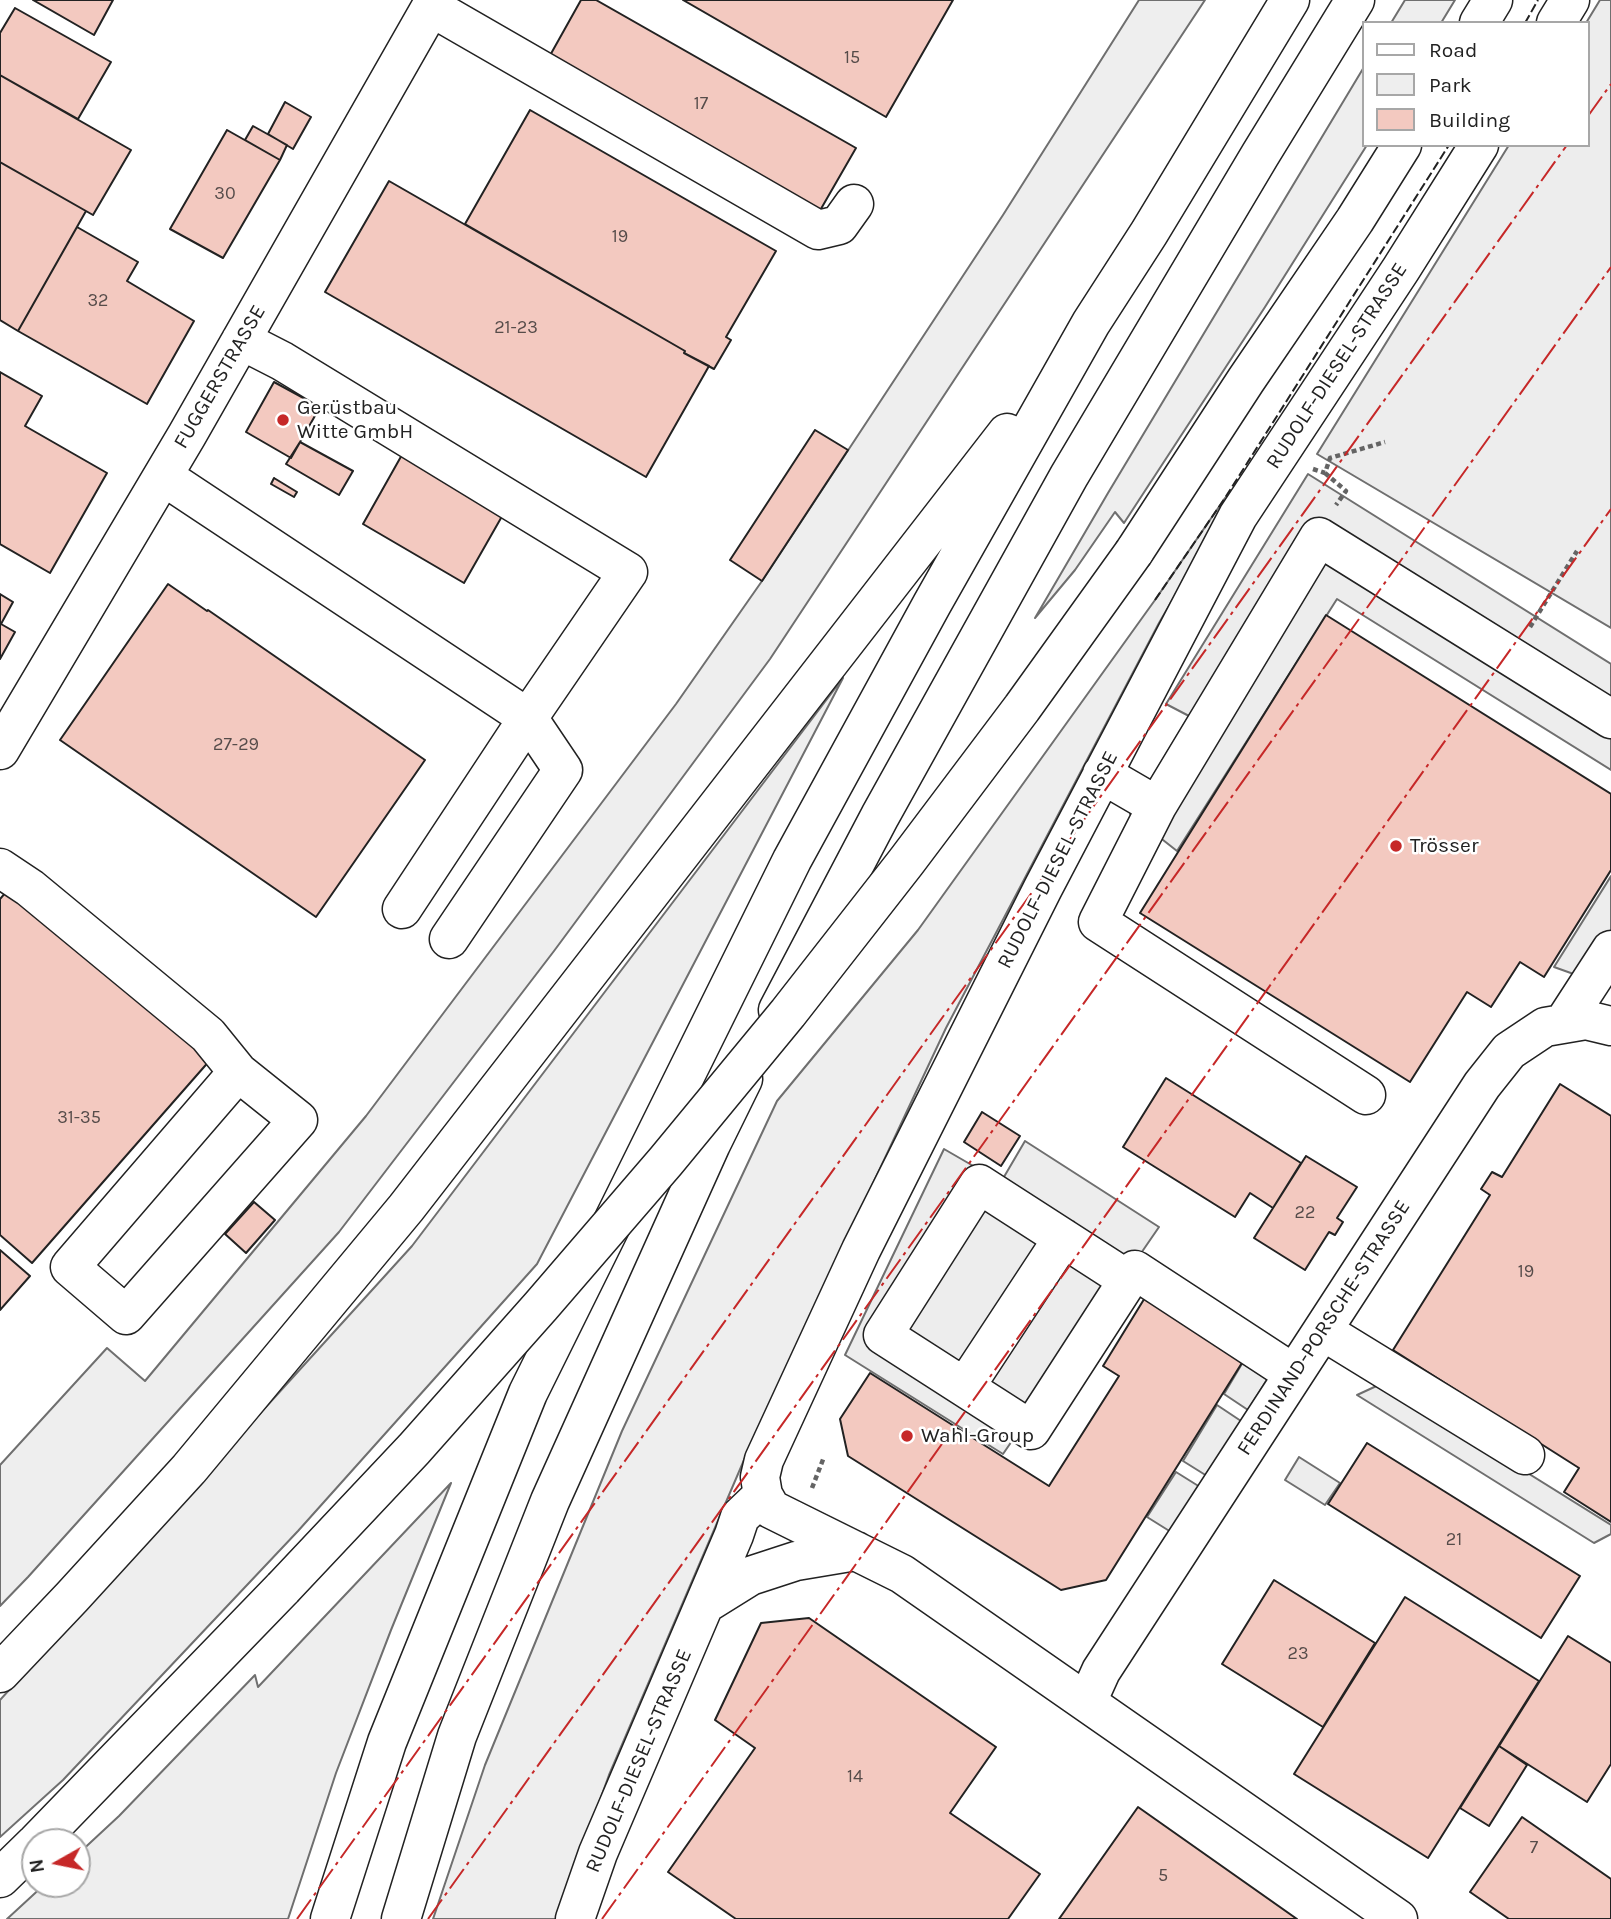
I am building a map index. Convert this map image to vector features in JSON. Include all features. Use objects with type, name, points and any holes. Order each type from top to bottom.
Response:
[{"type":"main road","points":[[330,1919],[387,1742],[528,1393],[792,860],[932,604],[1091,323],[1149,233],[1290,0]]},
{"type":"main road","points":[[401,1919],[457,1736],[550,1501],[711,1144],[874,828],[1069,476],[1355,0]]},
{"type":"main road","points":[[1480,21],[1493,0]]},
{"type":"main road","points":[[1557,21],[1570,0]]},
{"type":"main road","points":[[433,4],[818,230],[839,225],[854,204]]},
{"type":"main road","name":"FUGGERSTRASSE","points":[[0,750],[242,340],[433,4]]},
{"type":"main road","points":[[50,1828],[283,1588],[414,1448],[541,1306],[788,1013],[1014,719],[1134,552],[1401,147]]},
{"type":"main road","name":"RUDOLF-DIESEL-STRASSE","points":[[575,1919],[598,1853],[740,1517],[763,1495],[760,1477],[764,1460],[848,1276],[1030,912],[1238,516],[1401,269],[1478,147]]},
{"type":"main road","points":[[0,1673],[189,1469],[406,1208],[1091,323]]},
{"type":"main road","points":[[242,340],[282,361],[628,572],[402,909]]},
{"type":"main road","points":[[163,476],[528,718],[564,770],[449,939]]},
{"type":"main road","points":[[1366,1095],[1098,922],[1157,806],[1319,537],[1611,719]]},
{"type":"main road","points":[[1102,774],[1157,806]]},
{"type":"main road","points":[[0,868],[30,888],[208,1035],[238,1072],[298,1120],[126,1315],[70,1267],[238,1072]]},
{"type":"main road","points":[[1563,1024],[1611,950]]},
{"type":"main road","name":"FERDINAND-PORSCHE-STRASSE","points":[[1087,1702],[1101,1671],[1482,1085],[1509,1051],[1545,1027],[1586,1020],[1611,1026]]},
{"type":"main road","points":[[1128,1280],[978,1184],[883,1335],[1031,1430],[1135,1270],[1294,1374]]},
{"type":"main road","points":[[965,1388],[1063,1238]]},
{"type":"main road","points":[[1323,1331],[1525,1455]]},
{"type":"main road","points":[[763,1495],[771,1509],[902,1574],[1398,1919]]},
{"type":"main road","points":[[705,1604],[750,1576],[796,1562],[856,1551]]},
{"type":"main road","points":[[0,1878],[21,1858]]},
{"type":"path","points":[[1312,469],[1325,473],[1330,458],[1385,442]]},
{"type":"path","points":[[1512,658],[1577,551]]},
{"type":"green space","points":[[1139,0],[1205,0],[770,659],[554,951],[339,1232],[0,1606],[0,1465],[107,1348],[145,1381],[366,1116],[676,704],[762,581],[1003,215]]},
{"type":"green space","points":[[1405,0],[1455,0],[1442,21],[1392,21]]},
{"type":"green space","points":[[1362,70],[1362,147],[1366,147],[1124,523],[1115,512],[1075,570],[1035,618]]},
{"type":"green space","points":[[1225,498],[1219,520],[1159,623],[946,1028],[753,1439],[609,1775],[557,1919],[433,1919],[485,1765],[622,1431],[777,1101],[918,930]]},
{"type":"green space","points":[[843,678],[537,1264],[298,1531],[63,1780],[0,1837],[0,1700],[412,1246]]},
{"type":"green space","points":[[451,1483],[336,1773],[288,1919],[7,1919],[30,1898],[91,1898],[91,1842],[255,1675],[258,1687]]},
{"type":"shaded area","points":[[1600,0],[1611,0],[1611,628],[1317,454],[1508,147],[1590,147],[1590,21],[1587,21]]},
{"type":"shaded area","points":[[1308,474],[1611,664],[1611,770],[1337,599],[1177,851],[1130,814],[1189,716],[1166,704]]},
{"type":"shaded area","points":[[1611,876],[1611,986],[1610,987],[1554,967]]},
{"type":"shaded area","points":[[1025,1141],[1159,1227],[1003,1454],[845,1355],[944,1149],[1001,1182]]},
{"type":"shaded area","points":[[1243,1362],[1268,1378],[1248,1410],[1224,1394]]},
{"type":"shaded area","points":[[1383,1383],[1611,1525],[1611,1534],[1594,1543],[1357,1395]]},
{"type":"shaded area","points":[[1217,1405],[1241,1421],[1207,1476],[1183,1461]]},
{"type":"shaded area","points":[[1299,1457],[1340,1483],[1325,1505],[1285,1480]]},
{"type":"shaded area","points":[[1176,1472],[1200,1487],[1171,1532],[1147,1517]]},
{"type":"building","points":[[33,0],[113,0],[94,35]]},
{"type":"building","points":[[581,0],[596,0],[856,148],[818,214],[548,59]]},
{"type":"building","points":[[683,0],[953,0],[886,117]]},
{"type":"building","points":[[15,8],[111,62],[78,119],[0,75],[0,33]]},
{"type":"building","points":[[0,75],[131,150],[93,215],[0,162]]},
{"type":"building","points":[[285,102],[311,117],[293,149],[268,134]]},
{"type":"building","points":[[530,110],[776,251],[726,337],[731,340],[714,369],[465,224]]},
{"type":"building","points":[[253,126],[287,145],[280,160],[245,140]]},
{"type":"building","points":[[227,130],[280,160],[223,258],[170,229]]},
{"type":"building","points":[[0,162],[86,211],[18,331],[0,320]]},
{"type":"building","points":[[389,181],[709,366],[646,477],[325,292]]},
{"type":"building","points":[[77,227],[138,262],[127,281],[194,321],[147,404],[18,331]]},
{"type":"building","points":[[0,372],[42,396],[25,426],[107,473],[50,573],[0,544]]},
{"type":"building","name":"Gerüstbau Witte GmbH","points":[[274,382],[320,407],[291,458],[246,432]]},
{"type":"building","points":[[815,430],[848,450],[762,581],[730,560]]},
{"type":"building","points":[[300,442],[353,471],[339,495],[286,464]]},
{"type":"building","points":[[403,453],[505,511],[464,583],[363,524]]},
{"type":"building","points":[[274,478],[297,492],[294,497],[271,484]]},
{"type":"building","points":[[168,584],[425,760],[316,917],[60,740]]},
{"type":"building","points":[[0,594],[13,602],[1,624],[15,632],[0,659]]},
{"type":"building","name":"Trösser","points":[[1326,615],[1611,794],[1611,870],[1544,977],[1520,962],[1491,1007],[1467,992],[1410,1082],[1140,913]]},
{"type":"building","points":[[12,885],[211,1059],[32,1263],[0,1235],[0,899]]},
{"type":"building","points":[[1166,1078],[1301,1163],[1273,1208],[1250,1193],[1235,1217],[1123,1147]]},
{"type":"building","points":[[1560,1084],[1611,1116],[1611,1522],[1564,1492],[1579,1468],[1393,1350],[1490,1195],[1481,1189],[1492,1172],[1502,1177]]},
{"type":"building","points":[[982,1112],[1020,1136],[1001,1166],[964,1142]]},
{"type":"building","points":[[1306,1156],[1357,1187],[1337,1218],[1343,1222],[1335,1235],[1329,1232],[1305,1270],[1254,1238]]},
{"type":"building","points":[[254,1202],[275,1220],[246,1253],[225,1234]]},
{"type":"building","points":[[0,1250],[30,1276],[0,1310]]},
{"type":"building","name":"Wahl-Group","points":[[1146,1296],[1245,1358],[1106,1580],[1061,1590],[848,1456],[840,1419],[870,1373],[1049,1486],[1119,1376],[1103,1366]]},
{"type":"building","points":[[1367,1443],[1580,1576],[1541,1638],[1328,1504]]},
{"type":"building","points":[[1274,1580],[1375,1643],[1323,1727],[1222,1664]]},
{"type":"building","points":[[1405,1597],[1539,1681],[1428,1858],[1294,1774]]},
{"type":"building","points":[[809,1618],[996,1747],[950,1813],[1040,1874],[1008,1919],[736,1919],[668,1872],[755,1748],[715,1720],[761,1623]]},
{"type":"building","points":[[1568,1636],[1611,1663],[1611,1764],[1587,1802],[1499,1746]]},
{"type":"building","points":[[1499,1746],[1527,1765],[1489,1826],[1460,1808]]},
{"type":"building","points":[[1138,1807],[1297,1919],[1059,1919]]},
{"type":"building","points":[[1522,1817],[1611,1879],[1611,1919],[1509,1919],[1470,1892]]},
{"type":"fence","points":[[1526,21],[1538,0]]},
{"type":"fence","points":[[1155,600],[1225,498],[1448,147]]},
{"type":"power","points":[[1590,113],[1611,84]]},
{"type":"power","points":[[297,1919],[1566,147]]},
{"type":"power","points":[[428,1919],[1611,267]]},
{"type":"power","points":[[602,1919],[1611,509]]},
{"type":"place","name":"Gerüstbau Witte GmbH","points":[[283,420]]},
{"type":"place","name":"Trösser","points":[[1396,846]]},
{"type":"place","name":"Wahl-Group","points":[[907,1436]]}]
